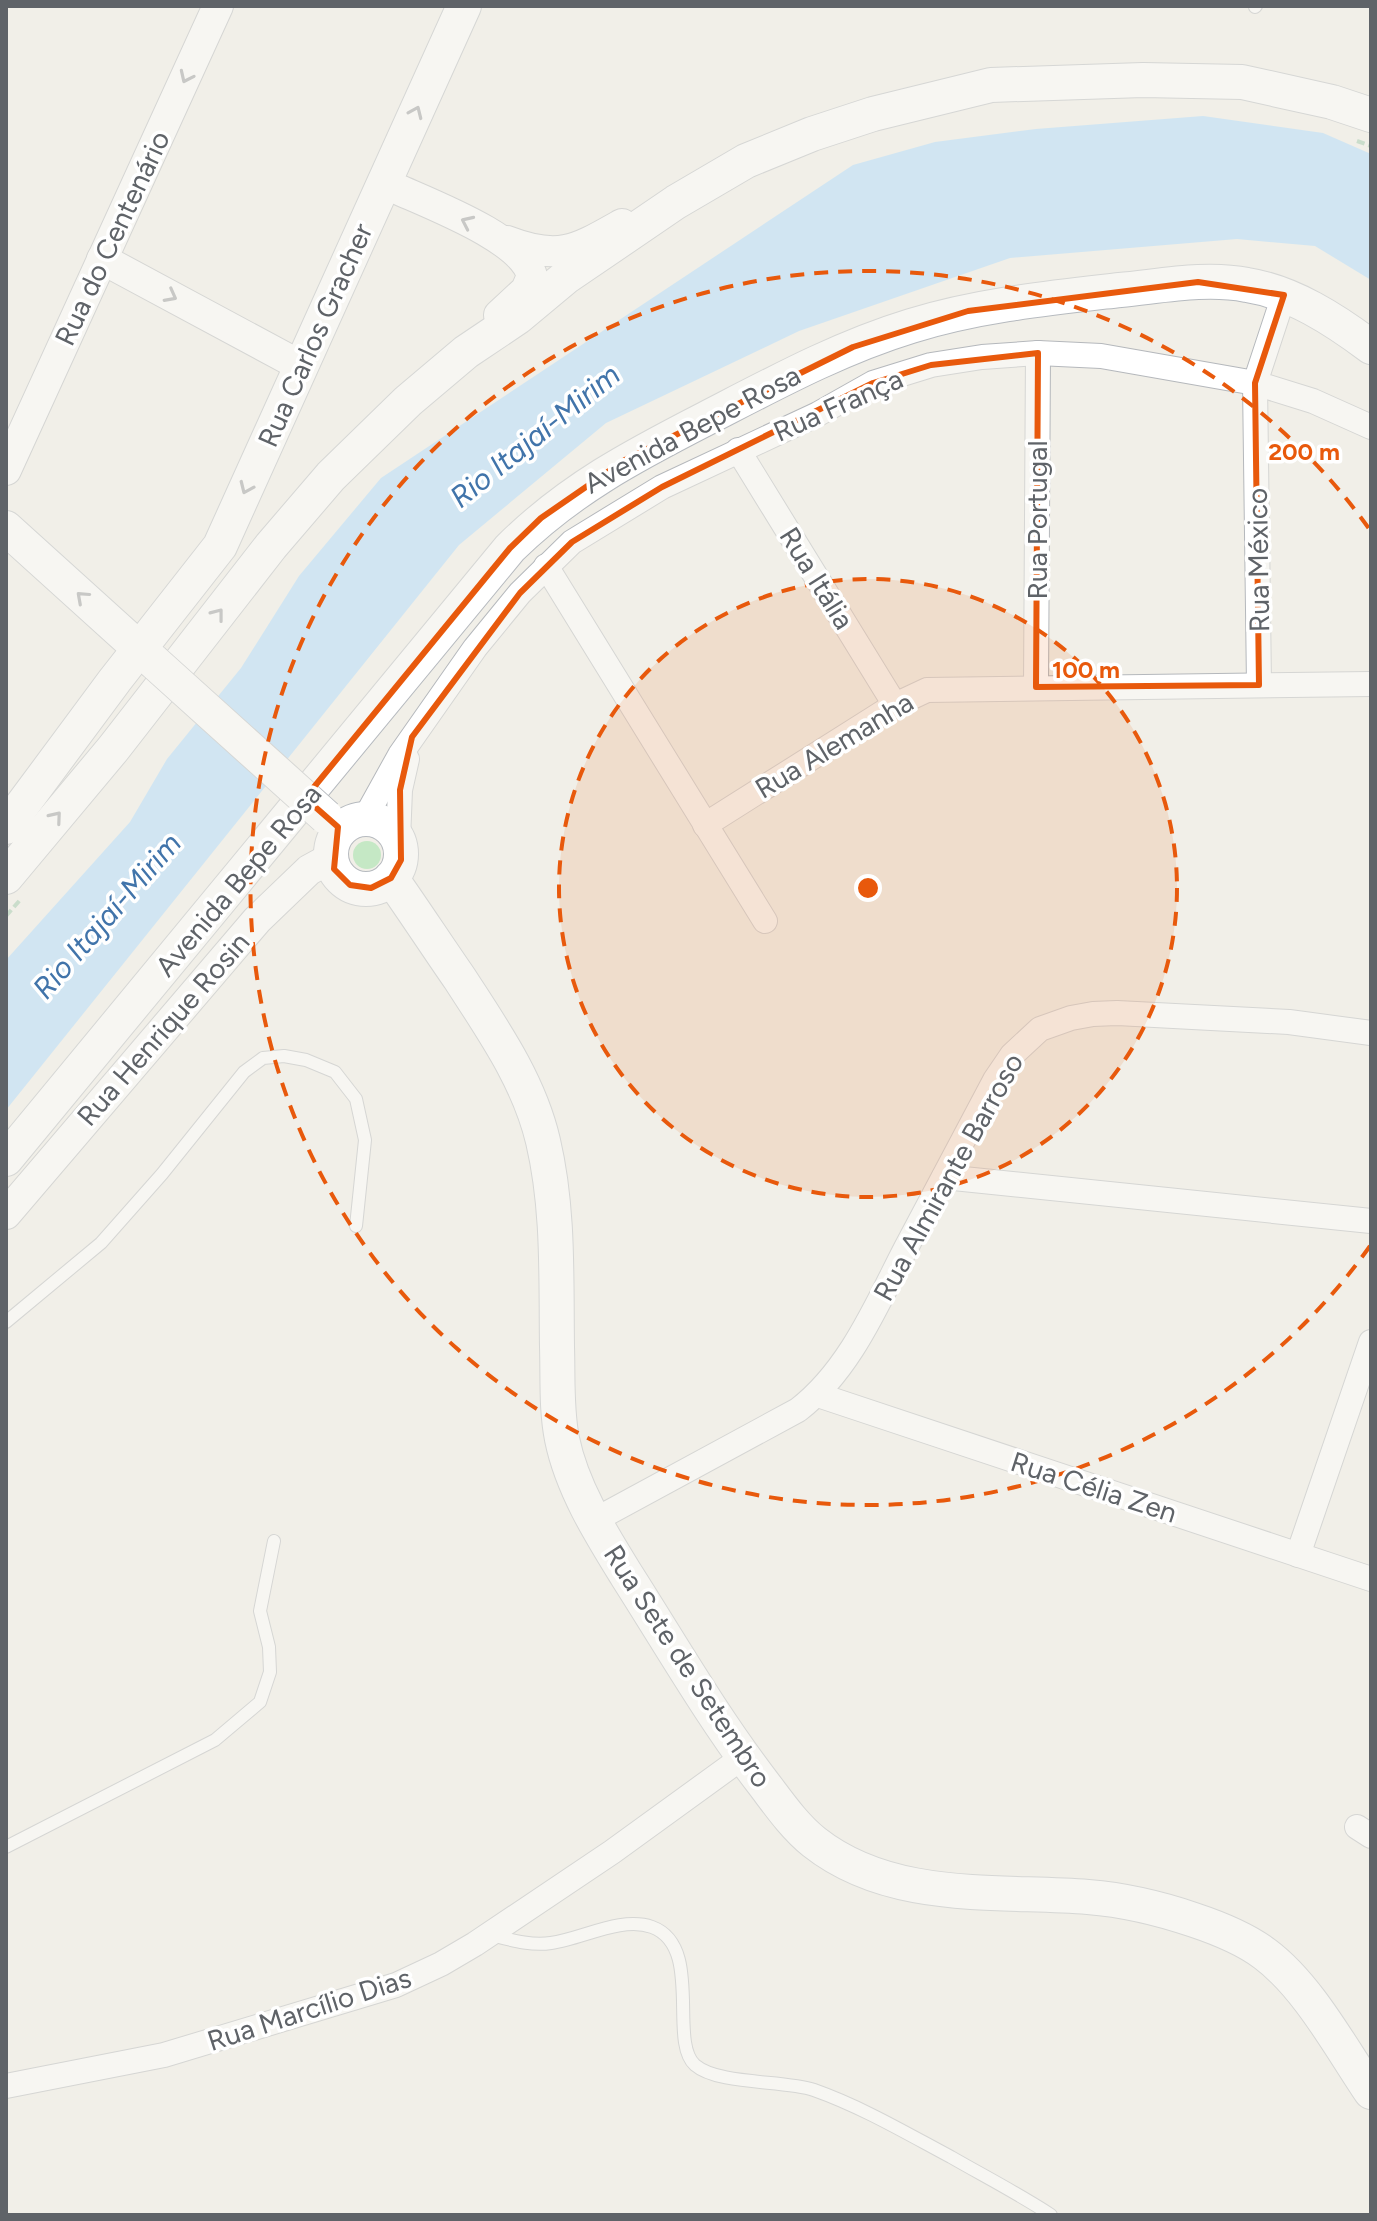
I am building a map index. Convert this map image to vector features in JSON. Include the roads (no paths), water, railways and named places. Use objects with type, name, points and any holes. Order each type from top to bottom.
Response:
[{"type":"main road","name":"Rua Carlos Gracher","points":[[6,827],[146,655],[220,546],[464,6]]},
{"type":"main road","points":[[15,886],[113,749],[271,546],[331,476],[408,401],[466,352],[518,317],[566,277],[676,202],[746,161],[812,134],[873,114],[991,85],[1143,80],[1242,82],[1332,102],[1358,126]]},
{"type":"main road","name":"Avenida Bepe Rosa","points":[[6,1159],[480,583],[541,518],[625,460],[795,373],[853,347],[911,326],[968,311],[1045,298],[1198,282],[1247,285],[1284,295],[1318,312],[1371,347]]},
{"type":"main road","points":[[6,528],[341,831],[341,878],[350,885],[371,888],[391,878],[401,860],[398,839],[385,824],[341,831]]},
{"type":"main road","name":"Rua Sete de Setembro","points":[[391,878],[506,1052],[535,1116],[551,1182],[558,1403],[562,1439],[572,1473],[627,1576],[743,1757],[790,1819],[814,1842],[845,1862],[878,1876],[915,1886],[1126,1901],[1180,1915],[1239,1938],[1265,1954],[1291,1979],[1371,2092]]},
{"type":"street","name":"Rua do Centenário","points":[[6,470],[218,6]]},
{"type":"street","points":[[384,183],[501,239],[537,252],[561,253],[596,239],[644,212],[676,202]]},
{"type":"street","points":[[466,352],[489,324],[526,290],[532,276],[523,257],[501,239]]},
{"type":"street","points":[[102,259],[301,366]]},
{"type":"street","name":"Rua México","points":[[1259,685],[1255,383],[1284,295]]},
{"type":"street","name":"Rua França","points":[[341,831],[475,648],[546,566],[572,542],[625,508],[738,450],[818,414],[873,383],[931,365],[982,357],[1038,353],[1101,356],[1255,383],[1313,401],[1371,427]]},
{"type":"street","name":"Rua Portugal","points":[[1036,687],[1038,353]]},
{"type":"street","name":"Rua Itália","points":[[738,450],[895,705]]},
{"type":"street","points":[[546,566],[765,921]]},
{"type":"street","name":"Rua Alemanha","points":[[705,825],[895,705],[913,695],[941,688],[1371,684]]},
{"type":"street","name":"Rua França","points":[[398,839],[400,790],[412,737]]},
{"type":"street","name":"Rua Henrique Rosin","points":[[6,1214],[257,920],[309,870],[341,831]]},
{"type":"street","name":"Rua Almirante Barroso","points":[[595,1520],[798,1410],[818,1395],[873,1311],[995,1080],[1012,1055],[1040,1029],[1055,1022],[1093,1014],[1117,1013],[1289,1022],[1371,1033]]},
{"type":"street","points":[[944,1177],[1371,1221]]},
{"type":"street","points":[[1298,1555],[1371,1342]]},
{"type":"street","name":"Rua Célia Zen","points":[[818,1395],[1371,1579]]},
{"type":"street","name":"Rua Marcílio Dias","points":[[6,2086],[164,2055],[396,1985],[441,1964],[488,1934],[612,1852],[743,1757]]},
{"type":"lane","points":[[6,1322],[101,1243],[162,1174],[244,1072],[263,1058],[284,1056],[306,1060],[335,1072],[356,1099],[365,1140],[356,1226]]},
{"type":"lane","points":[[6,1847],[215,1740],[260,1702],[270,1672],[269,1647],[260,1611],[274,1541]]},
{"type":"lane","points":[[488,1934],[524,1943],[549,1944],[626,1925],[652,1927],[669,1938],[681,1963],[687,2051],[695,2065],[713,2074],[810,2089],[869,2112],[1051,2215]]},
{"type":"water","name":"Rio Itajaí-Mirim","points":[[1203,116],[1323,133],[1371,154],[1371,280],[1315,246],[1237,239],[1010,258],[799,331],[606,423],[459,545],[6,1110],[6,960],[130,822],[167,759],[241,668],[299,576],[381,478],[853,165],[935,142],[1036,129]]}]
